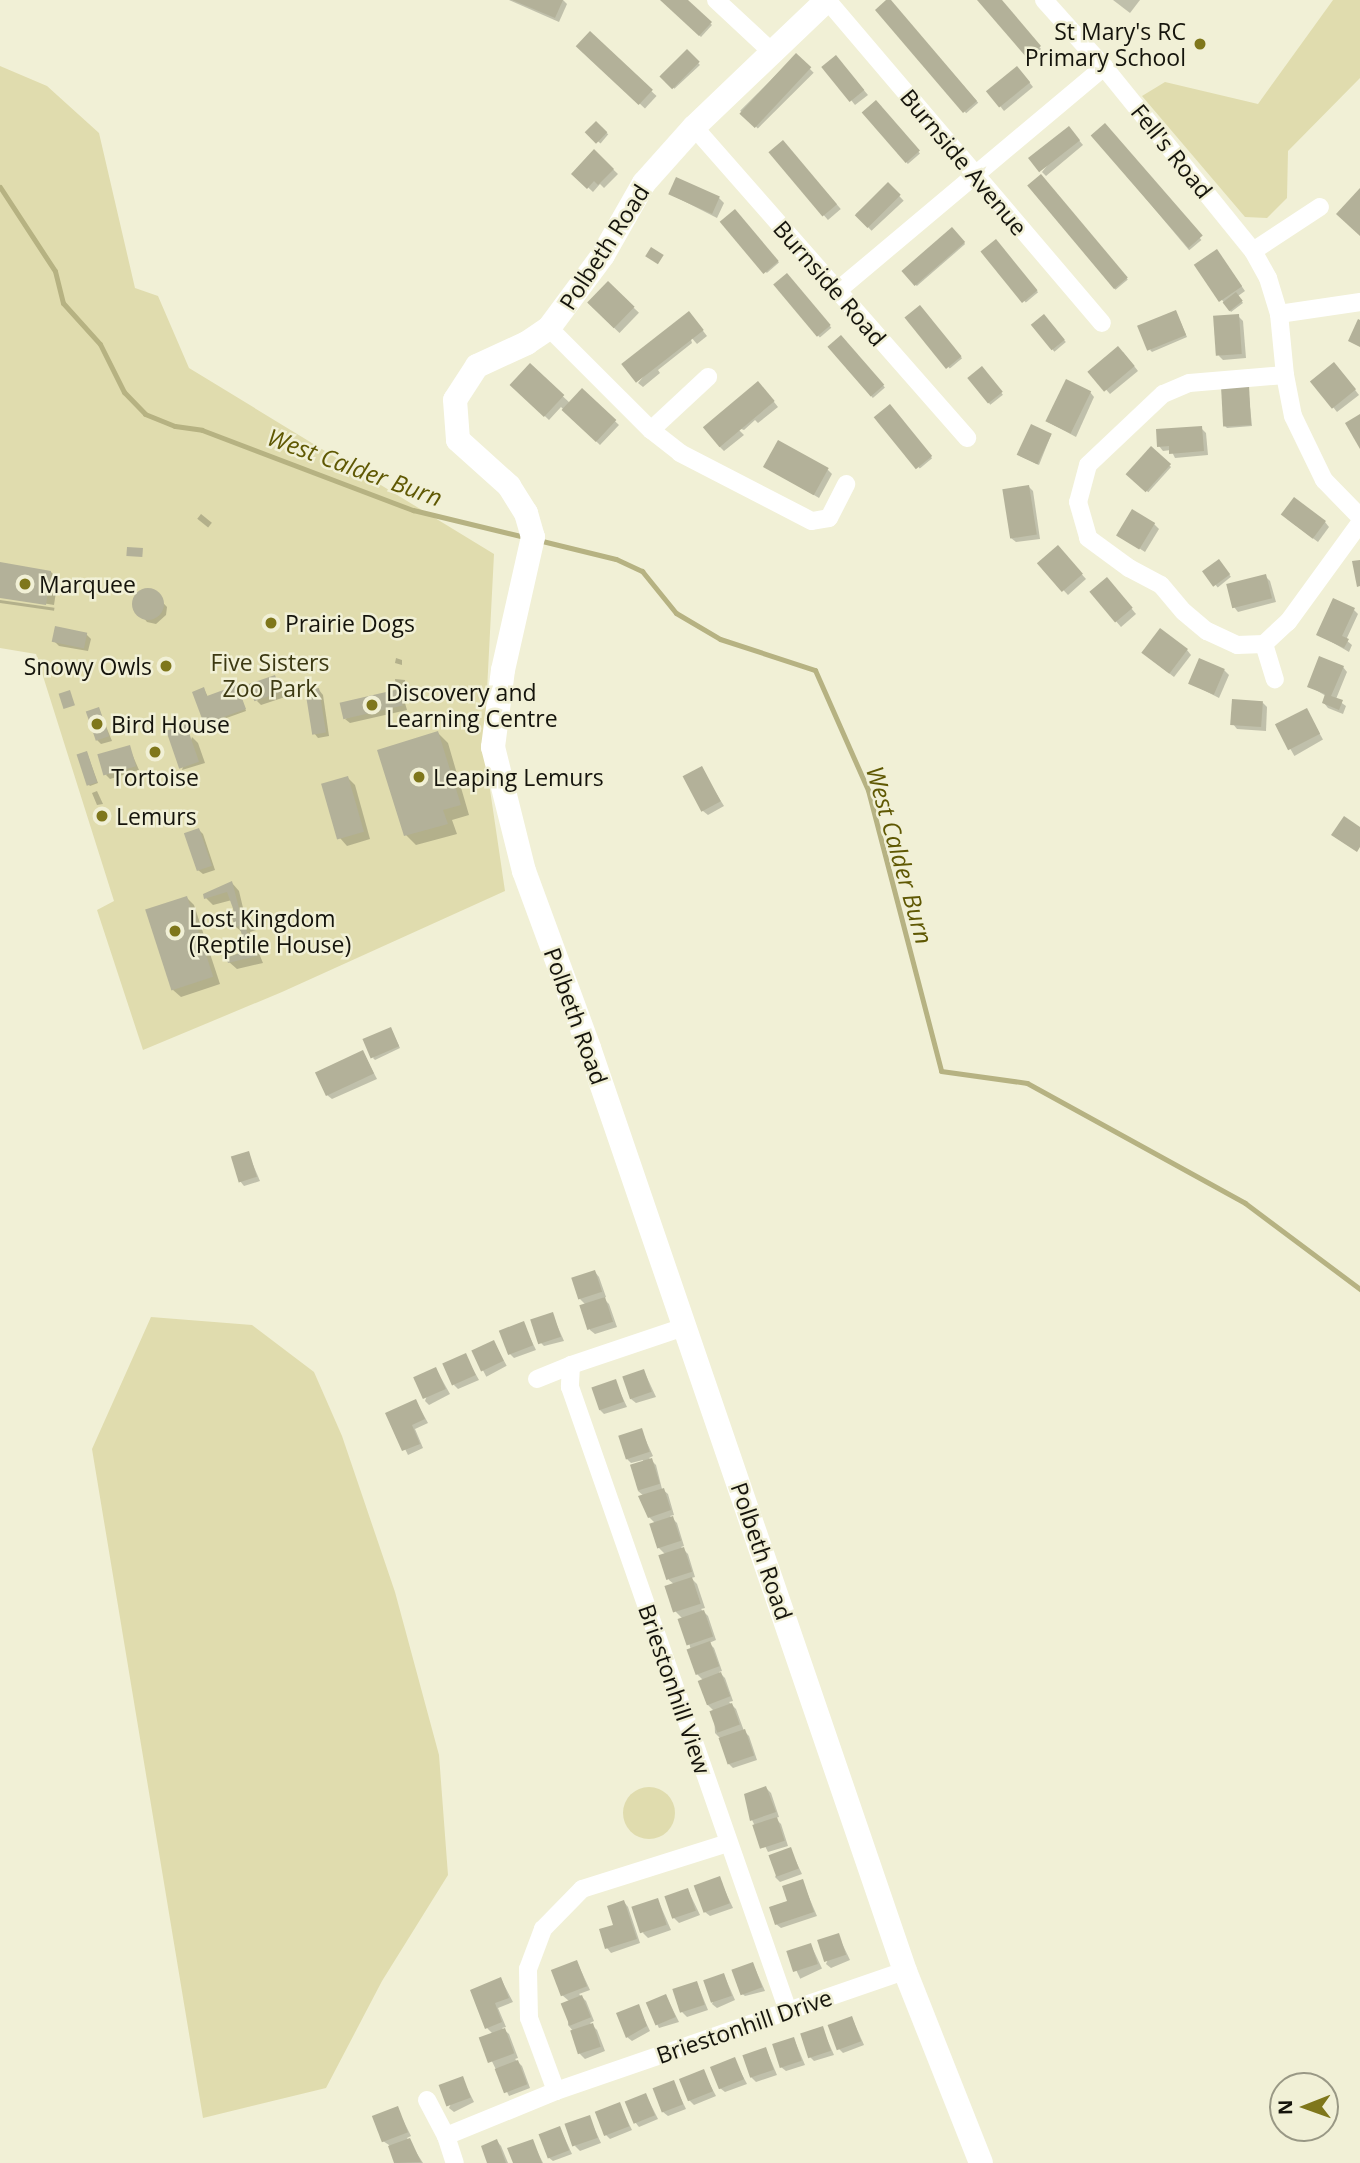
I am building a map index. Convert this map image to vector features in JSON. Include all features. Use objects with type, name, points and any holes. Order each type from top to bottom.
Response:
[{"type":"street","points":[[716,0],[773,53]]},
{"type":"street","name":"Polbeth Road","points":[[827,0],[694,127],[644,183],[603,255],[549,328],[527,343],[477,366],[455,400],[458,440],[509,486],[526,513],[533,537],[503,670],[493,747],[529,888],[584,1036],[905,1970],[981,2163]]},
{"type":"street","name":"Burnside Avenue","points":[[827,0],[1102,323]]},
{"type":"street","name":"Fell's Road","points":[[1044,0],[1104,67],[1253,251],[1268,278],[1279,314],[1285,375],[1293,416],[1324,480],[1360,517]]},
{"type":"street","points":[[837,291],[1104,67]]},
{"type":"street","name":"Burnside Road","points":[[694,127],[967,438]]},
{"type":"street","points":[[1253,251],[1321,207]]},
{"type":"street","points":[[1279,314],[1360,302]]},
{"type":"street","points":[[549,328],[651,430],[680,453],[812,522],[829,518],[846,484]]},
{"type":"street","points":[[1285,375],[1189,383],[1163,394],[1088,465],[1078,502],[1088,538],[1129,568],[1161,585],[1184,612],[1206,631],[1237,645],[1264,644],[1288,622],[1360,523]]},
{"type":"street","points":[[651,430],[708,377]]},
{"type":"street","points":[[1264,644],[1275,679]]},
{"type":"street","points":[[537,1379],[684,1326]]},
{"type":"street","name":"Briestonhill View","points":[[572,1365],[570,1387],[788,2011]]},
{"type":"street","points":[[446,2136],[556,2091],[529,2018],[528,1969],[543,1929],[582,1889],[728,1843]]},
{"type":"street","name":"Briestonhill Drive","points":[[556,2091],[905,1970]]},
{"type":"street","points":[[427,2100],[446,2136],[455,2163]]},
{"type":"green space","points":[[1333,0],[1360,0],[1360,78],[1288,151],[1287,198],[1267,218],[1245,217],[1142,96],[1165,82],[1258,104]]},
{"type":"green space","name":"Five Sisters Zoo Park","points":[[0,66],[47,86],[99,133],[135,288],[158,296],[189,368],[494,554],[484,749],[505,891],[282,992],[143,1050],[97,910],[114,901],[36,654],[0,648]]},
{"type":"green space","points":[[151,1317],[252,1325],[314,1372],[342,1436],[395,1592],[439,1755],[448,1875],[382,1981],[326,2088],[203,2118],[92,1449]]},
{"type":"green space","points":[[649,1787],[659,1789],[667,1795],[673,1803],[673,1823],[667,1831],[659,1837],[649,1839],[639,1837],[631,1831],[625,1823],[623,1813],[625,1803],[631,1795],[639,1789]]},
{"type":"building","points":[[512,0],[563,0],[555,18]]},
{"type":"building","points":[[660,0],[688,0],[712,22],[699,36]]},
{"type":"building","points":[[886,0],[891,0],[977,101],[963,113],[875,10]]},
{"type":"building","points":[[977,0],[1002,0],[1041,46],[1027,58]]},
{"type":"building","points":[[590,31],[653,90],[639,105],[576,46]]},
{"type":"building","points":[[687,49],[700,62],[672,89],[659,77]]},
{"type":"building","points":[[796,53],[811,67],[755,128],[739,114]]},
{"type":"building","points":[[836,55],[864,90],[850,102],[821,67]]},
{"type":"building","points":[[1017,66],[1030,82],[999,107],[986,91]]},
{"type":"building","points":[[876,100],[920,151],[906,163],[862,112]]},
{"type":"building","points":[[596,121],[607,132],[596,144],[585,132]]},
{"type":"building","points":[[1105,123],[1203,235],[1188,248],[1091,135]]},
{"type":"building","points":[[1069,126],[1080,140],[1039,172],[1028,158]]},
{"type":"building","points":[[783,140],[837,204],[822,217],[768,152]]},
{"type":"building","points":[[594,149],[614,169],[598,185],[594,181],[587,189],[571,174]]},
{"type":"building","points":[[1041,174],[1128,277],[1114,289],[1027,186]]},
{"type":"building","points":[[676,177],[720,197],[712,214],[668,194]]},
{"type":"building","points":[[888,182],[901,195],[867,228],[855,215]]},
{"type":"building","points":[[1360,188],[1360,236],[1336,214]]},
{"type":"building","points":[[735,209],[779,261],[763,274],[720,222]]},
{"type":"building","points":[[952,227],[965,242],[915,286],[901,271]]},
{"type":"building","points":[[996,239],[1038,290],[1022,303],[980,252]]},
{"type":"building","points":[[651,247],[664,255],[658,264],[645,256]]},
{"type":"building","points":[[1217,249],[1242,286],[1219,302],[1194,265]]},
{"type":"building","points":[[787,273],[831,325],[817,337],[773,285]]},
{"type":"building","points":[[608,281],[635,307],[614,328],[587,303]]},
{"type":"building","points":[[1236,292],[1243,301],[1229,311],[1223,302]]},
{"type":"building","points":[[920,305],[962,356],[946,369],[904,318]]},
{"type":"building","points":[[1176,310],[1186,335],[1147,351],[1137,326]]},
{"type":"building","points":[[689,311],[704,330],[636,383],[621,364]]},
{"type":"building","points":[[1044,314],[1065,340],[1052,350],[1031,325]]},
{"type":"building","points":[[1239,314],[1242,354],[1216,356],[1213,316]]},
{"type":"building","points":[[1358,319],[1360,320],[1360,347],[1348,341]]},
{"type":"building","points":[[841,335],[884,385],[871,397],[827,347]]},
{"type":"building","points":[[1118,346],[1135,366],[1104,392],[1087,372]]},
{"type":"building","points":[[1334,362],[1356,389],[1332,409],[1310,382]]},
{"type":"building","points":[[530,363],[564,395],[544,417],[510,385]]},
{"type":"building","points":[[982,366],[1003,392],[988,404],[967,378]]},
{"type":"building","points":[[1066,379],[1091,391],[1071,434],[1045,421]]},
{"type":"building","points":[[758,381],[775,401],[720,447],[703,427]]},
{"type":"building","points":[[1249,385],[1251,425],[1223,426],[1221,386]]},
{"type":"building","points":[[582,388],[616,420],[596,442],[562,410]]},
{"type":"building","points":[[890,404],[932,456],[916,469],[874,417]]},
{"type":"building","points":[[1360,414],[1360,449],[1345,423]]},
{"type":"building","points":[[1031,424],[1052,434],[1037,465],[1017,455]]},
{"type":"building","points":[[1202,426],[1204,451],[1169,454],[1169,446],[1157,447],[1156,429]]},
{"type":"building","points":[[778,440],[829,468],[814,495],[763,467]]},
{"type":"building","points":[[1151,446],[1171,464],[1146,492],[1126,474]]},
{"type":"building","points":[[1029,485],[1037,534],[1010,539],[1002,489]]},
{"type":"building","points":[[1294,497],[1326,521],[1313,539],[1281,515]]},
{"type":"building","points":[[1132,509],[1155,523],[1139,549],[1116,536]]},
{"type":"building","points":[[1058,545],[1083,574],[1062,592],[1037,563]]},
{"type":"building","points":[[127,547],[143,548],[142,557],[126,556]]},
{"type":"building","points":[[1219,559],[1230,574],[1213,587],[1202,571]]},
{"type":"building","points":[[1360,560],[1360,586],[1357,587],[1352,561]]},
{"type":"building","name":"Marquee","points":[[0,562],[51,571],[46,605],[0,598]]},
{"type":"building","points":[[1266,574],[1272,598],[1232,608],[1226,584]]},
{"type":"building","points":[[1107,577],[1133,608],[1115,622],[1089,592]]},
{"type":"building","points":[[148,588],[159,593],[164,604],[159,615],[148,620],[137,615],[132,604],[137,593]]},
{"type":"building","points":[[1333,598],[1355,608],[1342,636],[1349,639],[1344,648],[1316,635]]},
{"type":"building","points":[[55,626],[87,633],[84,649],[52,642]]},
{"type":"building","points":[[1160,628],[1188,649],[1169,674],[1141,653]]},
{"type":"building","points":[[1319,656],[1344,666],[1331,696],[1343,700],[1339,710],[1322,703],[1325,694],[1307,687]]},
{"type":"building","points":[[1199,658],[1225,669],[1214,695],[1188,684]]},
{"type":"building","points":[[275,675],[281,692],[254,701],[249,684]]},
{"type":"building","points":[[237,685],[246,709],[204,724],[192,692],[204,687],[207,696]]},
{"type":"building","points":[[319,688],[326,732],[312,735],[305,690]]},
{"type":"building","name":"Discovery and Learning Centre","points":[[399,689],[403,706],[343,719],[340,703]]},
{"type":"building","points":[[70,690],[75,705],[64,709],[59,694]]},
{"type":"building","points":[[1232,699],[1263,701],[1261,727],[1230,725]]},
{"type":"building","name":"Bird House","points":[[99,707],[109,736],[96,741],[86,712]]},
{"type":"building","points":[[1307,708],[1320,734],[1288,750],[1275,724]]},
{"type":"building","points":[[186,724],[199,762],[179,769],[166,731]]},
{"type":"building","name":"Leaping Lemurs","points":[[438,731],[461,805],[443,810],[448,824],[404,836],[377,750]]},
{"type":"building","points":[[130,745],[136,766],[103,776],[97,754]]},
{"type":"building","points":[[87,751],[97,782],[87,786],[77,754]]},
{"type":"building","points":[[702,766],[721,801],[701,812],[683,776]]},
{"type":"building","points":[[348,776],[364,832],[337,839],[321,784]]},
{"type":"building","points":[[1344,816],[1360,827],[1360,847],[1357,852],[1331,835]]},
{"type":"building","points":[[199,828],[212,866],[197,871],[184,833]]},
{"type":"building","points":[[232,881],[240,912],[245,910],[249,923],[244,925],[257,956],[228,963],[226,958],[247,950],[239,926],[235,927],[231,915],[235,914],[227,892],[204,899],[203,894]]},
{"type":"building","name":"Lost Kingdom (Reptile House)","points":[[187,896],[213,977],[171,990],[145,910]]},
{"type":"building","points":[[391,1027],[399,1046],[371,1058],[362,1039]]},
{"type":"building","points":[[363,1050],[374,1074],[326,1096],[315,1072]]},
{"type":"building","points":[[249,1151],[257,1177],[239,1182],[231,1157]]},
{"type":"building","points":[[595,1270],[602,1292],[578,1300],[571,1278]]},
{"type":"building","points":[[605,1297],[613,1322],[587,1330],[579,1305]]},
{"type":"building","points":[[553,1312],[561,1337],[538,1344],[530,1319]]},
{"type":"building","points":[[524,1321],[533,1345],[508,1355],[499,1331]]},
{"type":"building","points":[[494,1340],[504,1361],[481,1371],[471,1351]]},
{"type":"building","points":[[466,1353],[476,1375],[452,1386],[442,1364]]},
{"type":"building","points":[[436,1367],[446,1389],[423,1399],[413,1377]]},
{"type":"building","points":[[644,1369],[652,1392],[630,1399],[622,1376]]},
{"type":"building","points":[[616,1379],[624,1402],[599,1410],[591,1387]]},
{"type":"building","points":[[416,1399],[425,1419],[412,1425],[420,1444],[402,1451],[385,1413]]},
{"type":"building","points":[[642,1428],[650,1452],[626,1460],[618,1436]]},
{"type":"building","points":[[652,1458],[660,1484],[638,1491],[630,1465]]},
{"type":"building","points":[[664,1488],[671,1510],[648,1518],[638,1496]]},
{"type":"building","points":[[673,1516],[681,1541],[657,1548],[649,1524]]},
{"type":"building","points":[[684,1547],[692,1572],[666,1580],[658,1555]]},
{"type":"building","points":[[692,1577],[701,1604],[673,1613],[664,1586]]},
{"type":"building","points":[[704,1610],[713,1636],[687,1646],[678,1619]]},
{"type":"building","points":[[710,1641],[719,1666],[696,1675],[687,1650]]},
{"type":"building","points":[[721,1672],[730,1696],[707,1705],[698,1681]]},
{"type":"building","points":[[732,1703],[740,1725],[717,1733],[709,1711]]},
{"type":"building","points":[[745,1729],[754,1755],[728,1765],[719,1738]]},
{"type":"building","points":[[766,1786],[776,1812],[750,1821],[744,1794]]},
{"type":"building","points":[[777,1817],[785,1841],[760,1849],[752,1825]]},
{"type":"building","points":[[791,1847],[799,1869],[776,1877],[768,1855]]},
{"type":"building","points":[[720,1876],[730,1903],[704,1913],[694,1886]]},
{"type":"building","points":[[803,1879],[814,1912],[775,1925],[769,1907],[787,1901],[782,1886]]},
{"type":"building","points":[[688,1888],[696,1911],[672,1919],[664,1896]]},
{"type":"building","points":[[658,1898],[667,1925],[640,1933],[631,1907]]},
{"type":"building","points":[[624,1900],[637,1939],[605,1949],[599,1929],[613,1925],[607,1906]]},
{"type":"building","points":[[839,1933],[846,1955],[824,1962],[817,1940]]},
{"type":"building","points":[[811,1943],[818,1964],[793,1972],[786,1951]]},
{"type":"building","points":[[577,1960],[587,1986],[561,1996],[551,1970]]},
{"type":"building","points":[[753,1962],[762,1987],[741,1995],[731,1970]]},
{"type":"building","points":[[724,1973],[732,1996],[711,2003],[703,1980]]},
{"type":"building","points":[[501,1977],[509,1998],[495,2003],[502,2022],[485,2029],[470,1990]]},
{"type":"building","points":[[697,1981],[705,2005],[680,2013],[672,1989]]},
{"type":"building","points":[[666,1994],[676,2017],[656,2026],[646,2003]]},
{"type":"building","points":[[582,1995],[591,2017],[570,2026],[561,2004]]},
{"type":"building","points":[[639,2004],[647,2026],[626,2038],[616,2013]]},
{"type":"building","points":[[852,2016],[861,2041],[837,2050],[828,2025]]},
{"type":"building","points":[[593,2023],[601,2047],[578,2054],[570,2030]]},
{"type":"building","points":[[823,2026],[831,2051],[808,2058],[800,2033]]},
{"type":"building","points":[[505,2028],[514,2053],[488,2063],[479,2038]]},
{"type":"building","points":[[794,2037],[802,2061],[780,2068],[772,2044]]},
{"type":"building","points":[[766,2047],[774,2070],[750,2078],[742,2055]]},
{"type":"building","points":[[735,2057],[744,2079],[719,2089],[710,2067]]},
{"type":"building","points":[[518,2060],[527,2084],[504,2093],[495,2069]]},
{"type":"building","points":[[704,2069],[713,2091],[688,2101],[679,2079]]},
{"type":"building","points":[[463,2076],[471,2098],[446,2107],[439,2085]]},
{"type":"building","points":[[674,2080],[683,2104],[662,2113],[653,2088]]},
{"type":"building","points":[[646,2093],[655,2115],[634,2124],[625,2102]]},
{"type":"building","points":[[620,2102],[629,2126],[604,2136],[595,2112]]},
{"type":"building","points":[[398,2106],[408,2132],[382,2142],[372,2116]]},
{"type":"building","points":[[590,2115],[598,2138],[572,2146],[564,2124]]},
{"type":"building","points":[[560,2126],[569,2150],[548,2159],[539,2134]]},
{"type":"building","points":[[410,2138],[421,2162],[394,2163],[388,2146]]},
{"type":"building","points":[[497,2139],[506,2163],[487,2163],[481,2146]]},
{"type":"building","points":[[533,2139],[542,2163],[513,2163],[507,2148]]},
{"type":"waterway","name":"West Calder Burn","points":[[0,187],[55,271],[63,303],[100,344],[124,392],[145,414],[175,426],[202,430],[413,510],[525,537]]},
{"type":"waterway","name":"West Calder Burn","points":[[538,540],[616,559],[642,571],[676,613],[720,639],[815,670],[868,790],[941,1071],[1027,1083],[1245,1203],[1360,1289]]},
{"type":"place","name":"St Mary's RC Primary School","points":[[1200,44]]},
{"type":"place","name":"Marquee","points":[[25,584]]},
{"type":"place","name":"Prairie Dogs","points":[[271,623]]},
{"type":"place","name":"Snowy Owls","points":[[166,666]]},
{"type":"place","name":"Discovery and Learning Centre","points":[[372,705]]},
{"type":"place","name":"Bird House","points":[[97,724]]},
{"type":"place","name":"Tortoise","points":[[155,752]]},
{"type":"place","name":"Leaping Lemurs","points":[[419,777]]},
{"type":"place","name":"Lemurs","points":[[102,816]]},
{"type":"place","name":"Lost Kingdom (Reptile House)","points":[[175,931]]}]
